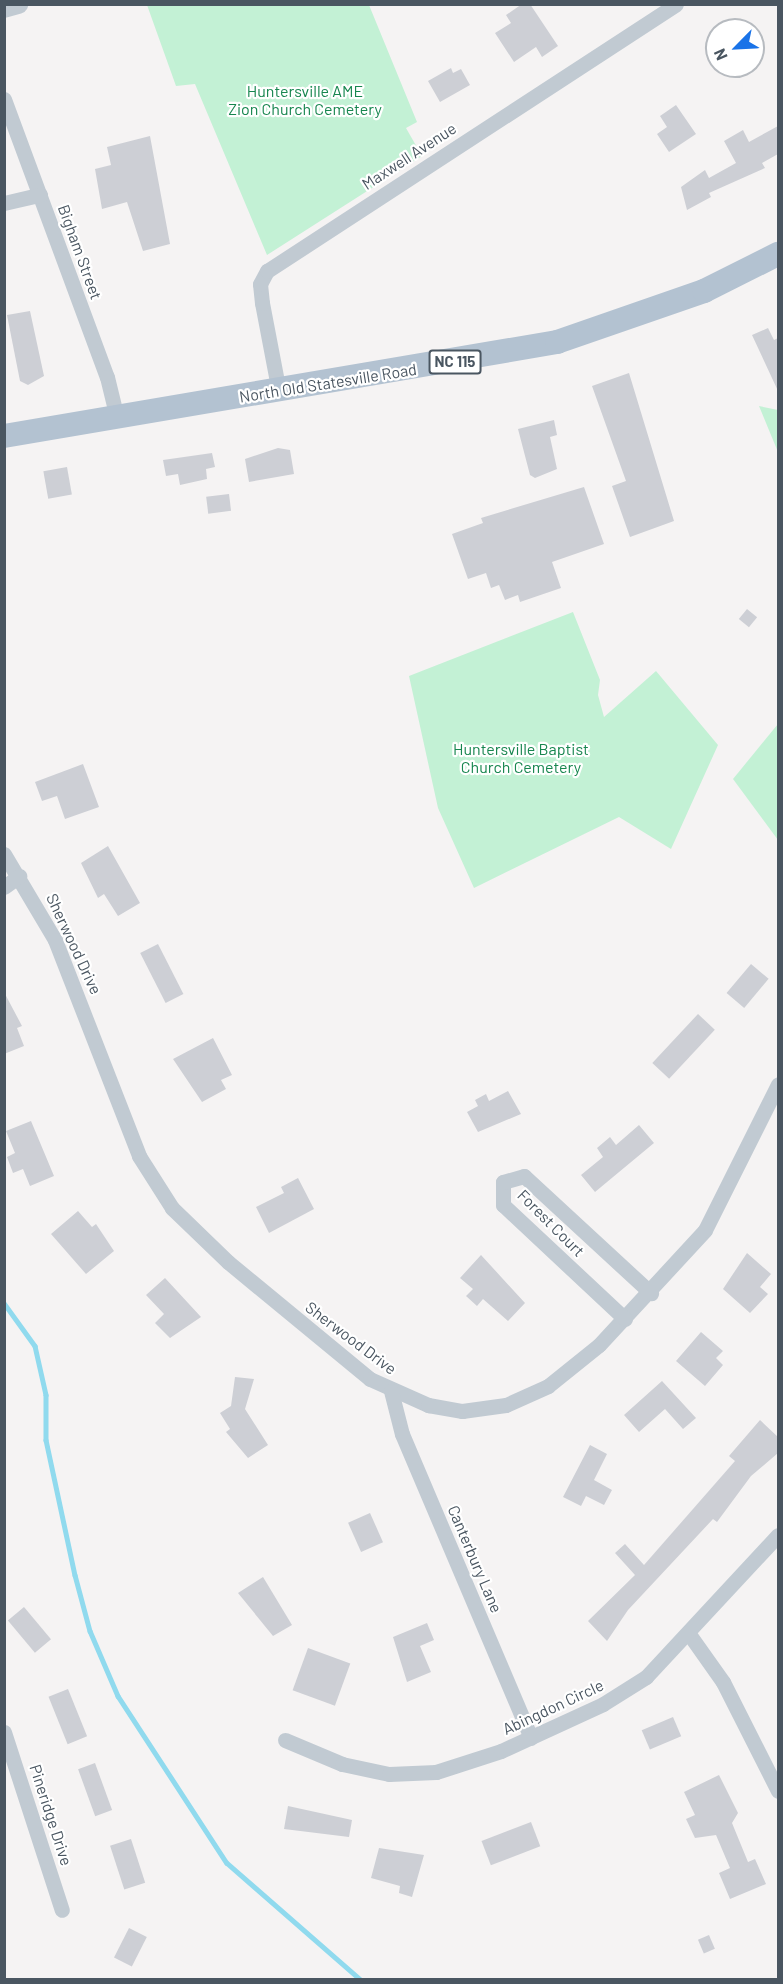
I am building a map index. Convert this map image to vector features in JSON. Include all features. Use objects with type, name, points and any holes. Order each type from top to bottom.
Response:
[{"type":"main road","name":"North Old Statesville Road","points":[[4,436],[279,392],[557,342],[694,295],[778,254]]},
{"type":"street","points":[[4,8],[18,4]]},
{"type":"street","name":"Maxwell Avenue","points":[[279,392],[260,284],[267,271],[676,4]]},
{"type":"street","name":"Bigham Street","points":[[4,99],[40,195],[117,418]]},
{"type":"street","points":[[4,203],[40,195]]},
{"type":"street","name":"Sherwood Drive","points":[[4,854],[55,940],[123,1117],[158,1188],[228,1262],[392,1391],[462,1411],[506,1405],[567,1372],[651,1293],[714,1216],[778,1084]]},
{"type":"street","points":[[4,887],[19,876]]},
{"type":"street","name":"Forest Court","points":[[625,1319],[503,1205],[503,1182],[524,1176],[651,1293]]},
{"type":"street","name":"Canterbury Lane","points":[[392,1391],[402,1434],[531,1738]]},
{"type":"street","name":"Abingdon Circle","points":[[285,1740],[342,1764],[405,1775],[465,1765],[531,1738],[627,1691],[689,1634],[778,1535]]},
{"type":"street","points":[[689,1634],[728,1690],[778,1791]]},
{"type":"street","name":"Pineridge Drive","points":[[4,1732],[62,1911]]},
{"type":"green space","name":"Huntersville AME Zion Church Cemetery","points":[[147,5],[369,5],[417,122],[406,128],[422,156],[267,255],[195,84],[176,86]]},
{"type":"green space","points":[[759,406],[778,410],[778,452]]},
{"type":"green space","name":"Huntersville Baptist Church Cemetery","points":[[573,612],[600,680],[598,695],[604,717],[656,671],[718,745],[671,849],[619,817],[474,888],[438,808],[409,676]]},
{"type":"green space","points":[[778,724],[778,840],[733,779]]},
{"type":"building","points":[[522,4],[530,4],[558,46],[542,57],[536,47],[514,62],[495,33],[511,23],[506,15]]},
{"type":"building","points":[[451,68],[453,73],[461,69],[470,85],[440,102],[428,81]]},
{"type":"building","points":[[676,105],[696,134],[669,152],[657,134],[667,127],[660,116]]},
{"type":"building","points":[[778,126],[778,154],[762,163],[765,168],[709,193],[711,197],[687,210],[681,187],[705,170],[709,178],[736,163],[724,141],[743,130],[749,142]]},
{"type":"building","points":[[150,136],[170,244],[143,251],[127,202],[102,209],[95,169],[111,165],[107,147]]},
{"type":"building","points":[[30,311],[44,376],[28,385],[20,381],[7,315]]},
{"type":"building","points":[[768,328],[774,340],[778,338],[778,391],[752,335]]},
{"type":"building","points":[[629,373],[674,521],[630,537],[612,486],[626,481],[592,386]]},
{"type":"building","points":[[554,420],[557,435],[550,437],[557,469],[535,478],[530,475],[518,429]]},
{"type":"building","points":[[278,448],[290,450],[294,474],[249,482],[245,459]]},
{"type":"building","points":[[212,453],[215,467],[206,469],[207,479],[180,485],[178,474],[166,476],[163,460]]},
{"type":"building","points":[[67,467],[72,495],[48,499],[43,471]]},
{"type":"building","points":[[584,487],[604,544],[552,562],[561,588],[520,602],[518,595],[505,600],[499,585],[491,588],[486,573],[468,579],[452,534],[483,523],[481,518]]},
{"type":"building","points":[[229,494],[231,511],[208,514],[206,497]]},
{"type":"building","points":[[747,609],[757,617],[749,627],[739,619]]},
{"type":"building","points":[[83,764],[99,807],[65,819],[57,796],[42,801],[35,782]]},
{"type":"building","points":[[108,846],[140,903],[118,916],[104,894],[98,898],[81,863]]},
{"type":"building","points":[[158,944],[183,994],[166,1003],[140,953]]},
{"type":"building","points":[[751,964],[769,979],[744,1008],[727,993]]},
{"type":"building","points":[[4,992],[22,1026],[17,1028],[24,1046],[4,1054]]},
{"type":"building","points":[[698,1014],[715,1030],[669,1079],[652,1063]]},
{"type":"building","points":[[213,1038],[232,1075],[221,1080],[226,1089],[202,1102],[173,1059]]},
{"type":"building","points":[[508,1091],[521,1114],[478,1132],[467,1112],[478,1106],[475,1100],[486,1094],[489,1101]]},
{"type":"building","points":[[31,1121],[54,1176],[30,1186],[23,1169],[13,1173],[7,1157],[15,1153],[6,1131]]},
{"type":"building","points":[[639,1125],[654,1143],[595,1192],[581,1175],[603,1157],[597,1148],[610,1137],[616,1145]]},
{"type":"building","points":[[298,1178],[314,1209],[269,1233],[256,1207],[284,1193],[281,1187]]},
{"type":"building","points":[[78,1211],[92,1227],[96,1224],[114,1251],[86,1274],[51,1234]]},
{"type":"building","points":[[747,1253],[771,1274],[760,1287],[768,1294],[750,1313],[723,1289]]},
{"type":"building","points":[[481,1255],[525,1303],[508,1321],[483,1299],[477,1306],[466,1296],[473,1289],[460,1278]]},
{"type":"building","points":[[165,1278],[201,1317],[170,1338],[155,1323],[164,1314],[146,1295]]},
{"type":"building","points":[[701,1332],[723,1351],[716,1358],[723,1365],[705,1386],[676,1361]]},
{"type":"building","points":[[235,1377],[254,1379],[245,1409],[268,1445],[248,1458],[226,1432],[230,1429],[220,1413],[231,1406]]},
{"type":"building","points":[[662,1381],[696,1418],[683,1429],[665,1409],[639,1432],[624,1415]]},
{"type":"building","points":[[760,1420],[778,1437],[778,1453],[751,1476],[717,1522],[713,1519],[628,1610],[607,1641],[588,1621],[635,1575],[615,1553],[625,1544],[644,1565],[735,1461],[729,1456]]},
{"type":"building","points":[[590,1445],[607,1454],[594,1480],[612,1490],[604,1505],[586,1496],[581,1506],[563,1497]]},
{"type":"building","points":[[370,1513],[383,1542],[361,1552],[348,1523]]},
{"type":"building","points":[[263,1577],[292,1625],[273,1636],[238,1593]]},
{"type":"building","points":[[24,1607],[51,1639],[35,1653],[8,1620]]},
{"type":"building","points":[[427,1623],[434,1640],[420,1646],[431,1672],[407,1682],[393,1637]]},
{"type":"building","points":[[308,1648],[350,1663],[335,1706],[293,1690]]},
{"type":"building","points":[[68,1689],[87,1736],[68,1744],[49,1697]]},
{"type":"building","points":[[673,1717],[681,1736],[650,1750],[642,1730]]},
{"type":"building","points":[[95,1763],[112,1810],[95,1816],[78,1769]]},
{"type":"building","points":[[719,1775],[738,1813],[732,1823],[748,1862],[755,1859],[766,1884],[730,1899],[719,1873],[730,1868],[716,1835],[695,1838],[686,1819],[695,1815],[684,1792]]},
{"type":"building","points":[[288,1806],[352,1820],[349,1837],[284,1829]]},
{"type":"building","points":[[531,1822],[540,1846],[491,1865],[482,1841]]},
{"type":"building","points":[[131,1839],[145,1883],[124,1890],[110,1846]]},
{"type":"building","points":[[379,1848],[424,1855],[412,1897],[399,1893],[400,1886],[371,1878]]},
{"type":"building","points":[[129,1928],[147,1937],[132,1966],[114,1957]]},
{"type":"building","points":[[709,1935],[715,1949],[704,1953],[698,1940]]},
{"type":"waterway","points":[[4,1303],[35,1346],[46,1395],[46,1440],[75,1575],[90,1631],[118,1696],[227,1863],[361,1980]]}]
